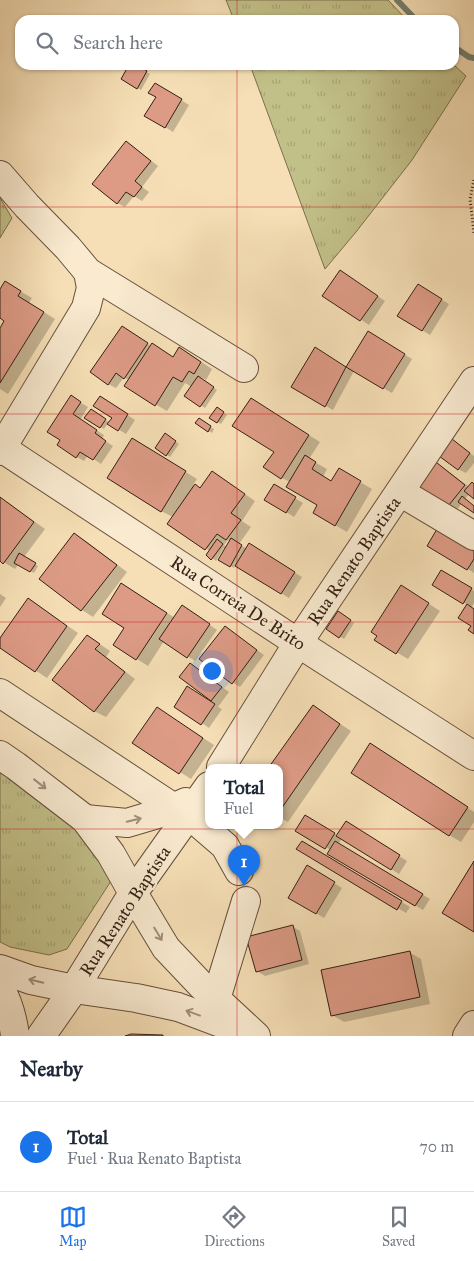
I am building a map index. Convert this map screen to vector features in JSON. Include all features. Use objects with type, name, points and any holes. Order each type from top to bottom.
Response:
[{"type":"street","points":[[0,175],[88,272],[244,368]]},
{"type":"street","points":[[1,449],[86,308],[91,288],[88,272]]},
{"type":"street","name":"Rua Renato Baptista","points":[[223,764],[298,643],[474,381]]},
{"type":"street","name":"Rua Correia De Brito","points":[[1,449],[474,756]]},
{"type":"street","points":[[400,492],[474,536]]},
{"type":"street","points":[[0,693],[194,801],[205,817]]},
{"type":"street","points":[[0,755],[85,819],[111,854],[166,948],[216,999],[256,1036]]},
{"type":"street","points":[[85,819],[127,823],[194,801]]},
{"type":"street","name":"Rua Renato Baptista","points":[[41,1036],[74,989],[133,893],[194,801]]},
{"type":"street","points":[[213,829],[239,872]]},
{"type":"street","points":[[216,999],[246,901]]},
{"type":"street","points":[[0,969],[31,980],[178,1007],[256,1036]]},
{"type":"street","points":[[0,987],[9,1008],[15,1036]]},
{"type":"street","points":[[467,1036],[474,1025]]},
{"type":"path","points":[[474,180],[470,199],[474,233]]},
{"type":"green space","points":[[226,0],[388,0],[402,15],[232,15]]},
{"type":"green space","points":[[252,70],[459,70],[466,76],[412,160],[325,269]]},
{"type":"green space","points":[[0,198],[12,218],[0,238]]},
{"type":"green space","points":[[0,766],[63,816],[102,852],[111,881],[67,949],[49,955],[10,947],[0,942]]},
{"type":"building","points":[[126,70],[147,71],[137,89],[121,79]]},
{"type":"building","points":[[155,83],[182,99],[165,128],[144,116],[156,97],[148,93]]},
{"type":"building","points":[[126,141],[151,161],[135,181],[142,187],[134,197],[126,192],[117,204],[92,184]]},
{"type":"building","points":[[340,270],[378,296],[360,321],[322,296]]},
{"type":"building","points":[[5,281],[21,291],[18,296],[44,312],[0,383],[0,328],[4,321],[0,318],[0,289]]},
{"type":"building","points":[[418,284],[442,299],[422,331],[397,316]]},
{"type":"building","points":[[122,326],[148,343],[124,379],[116,373],[108,385],[90,372]]},
{"type":"building","points":[[368,331],[405,354],[383,389],[346,367]]},
{"type":"building","points":[[152,343],[173,357],[179,347],[201,362],[194,374],[189,371],[182,382],[173,377],[155,406],[124,386]]},
{"type":"building","points":[[315,347],[346,367],[325,407],[291,387]]},
{"type":"building","points":[[198,376],[214,387],[200,407],[184,396]]},
{"type":"building","points":[[71,395],[81,402],[73,414],[97,430],[95,433],[106,441],[93,460],[80,452],[76,458],[57,445],[60,440],[47,432]]},
{"type":"building","points":[[100,396],[128,414],[118,431],[107,424],[112,418],[93,406]]},
{"type":"building","points":[[251,398],[309,435],[281,479],[263,467],[274,452],[232,426]]},
{"type":"building","points":[[217,407],[224,412],[217,423],[209,418]]},
{"type":"building","points":[[91,409],[106,419],[100,428],[84,418]]},
{"type":"building","points":[[199,418],[211,426],[208,432],[195,423]]},
{"type":"building","points":[[165,433],[176,441],[166,456],[155,448]]},
{"type":"building","points":[[132,438],[186,471],[161,512],[107,478]]},
{"type":"building","points":[[452,439],[470,453],[458,470],[439,456]]},
{"type":"building","points":[[305,455],[316,462],[312,469],[331,481],[339,468],[361,481],[335,526],[313,513],[317,505],[286,487]]},
{"type":"building","points":[[432,459],[465,485],[445,510],[412,485]]},
{"type":"building","points":[[212,471],[245,494],[231,513],[241,520],[226,540],[217,534],[205,550],[167,524],[195,484],[200,488]]},
{"type":"building","points":[[472,482],[474,484],[474,499],[464,491]]},
{"type":"building","points":[[274,484],[296,497],[286,513],[264,500]]},
{"type":"building","points":[[462,496],[474,506],[474,513],[458,502]]},
{"type":"building","points":[[0,497],[34,522],[3,564],[0,561]]},
{"type":"building","points":[[437,529],[474,551],[474,559],[467,570],[427,546]]},
{"type":"building","points":[[74,533],[117,565],[81,611],[39,579]]},
{"type":"building","points":[[231,538],[242,545],[230,567],[218,560]]},
{"type":"building","points":[[217,539],[223,544],[211,560],[206,555]]},
{"type":"building","points":[[249,543],[295,572],[281,594],[235,566]]},
{"type":"building","points":[[19,553],[36,563],[30,572],[14,563]]},
{"type":"building","points":[[441,570],[472,588],[463,604],[432,585]]},
{"type":"building","points":[[121,583],[167,613],[136,660],[113,645],[124,628],[102,614]]},
{"type":"building","points":[[401,585],[429,603],[396,654],[374,640],[377,636],[371,632]]},
{"type":"building","points":[[28,598],[67,626],[35,672],[0,648],[0,638]]},
{"type":"building","points":[[467,604],[474,609],[474,634],[468,630],[471,626],[458,618]]},
{"type":"building","points":[[182,605],[210,624],[187,658],[159,639]]},
{"type":"building","points":[[338,611],[351,620],[339,638],[326,629]]},
{"type":"building","points":[[225,626],[257,650],[232,684],[199,659]]},
{"type":"building","points":[[87,635],[100,644],[95,649],[125,672],[94,712],[52,680]]},
{"type":"building","points":[[190,663],[222,687],[211,701],[179,677]]},
{"type":"building","points":[[187,686],[215,704],[201,725],[174,707]]},
{"type":"building","points":[[313,705],[340,724],[283,806],[283,764],[271,764]]},
{"type":"building","points":[[157,707],[203,738],[179,774],[132,743]]},
{"type":"building","points":[[370,743],[468,807],[449,836],[351,773]]},
{"type":"building","points":[[305,815],[335,833],[325,849],[295,831]]},
{"type":"building","points":[[346,821],[400,855],[391,870],[336,836]]},
{"type":"building","points":[[302,841],[402,901],[397,910],[296,849]]},
{"type":"building","points":[[335,841],[423,894],[415,906],[327,854]]},
{"type":"building","points":[[474,861],[474,932],[442,913]]},
{"type":"building","points":[[307,865],[335,882],[316,914],[288,898]]},
{"type":"building","points":[[293,925],[302,960],[256,972],[246,937]]},
{"type":"building","points":[[410,951],[420,997],[331,1016],[321,970]]},
{"type":"building","points":[[131,1034],[163,1035],[163,1036],[125,1036]]},
{"type":"waterway","points":[[397,0],[411,15]]},
{"type":"waterway","points":[[459,50],[474,58]]},
{"type":"place","name":"Total","points":[[244,886]]}]
